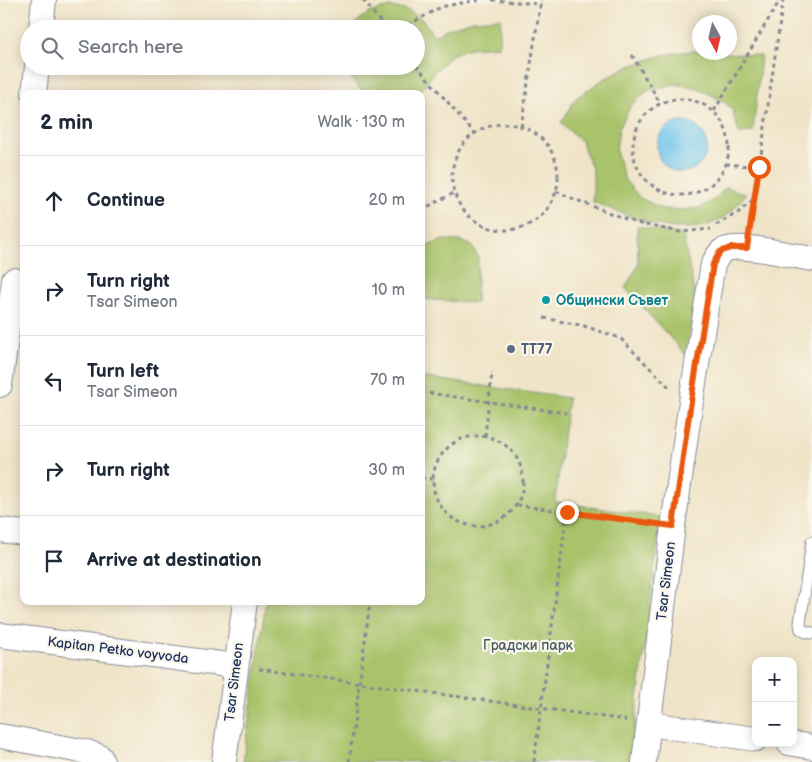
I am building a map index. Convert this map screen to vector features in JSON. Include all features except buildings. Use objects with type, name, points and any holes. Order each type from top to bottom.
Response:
[{"type":"street","points":[[42,20],[44,0]]},
{"type":"street","points":[[34,90],[36,75]]},
{"type":"street","name":"Tsar Simeon","points":[[644,762],[673,526],[713,264],[720,252],[730,248],[747,248]]},
{"type":"street","points":[[747,248],[812,259]]},
{"type":"street","points":[[0,384],[12,280]]},
{"type":"street","points":[[0,530],[20,532]]},
{"type":"street","name":"Tsar Simeon","points":[[224,762],[244,605]]},
{"type":"street","name":"Kapitan Petko voyvoda","points":[[0,635],[236,666]]},
{"type":"street","points":[[649,724],[752,738]]},
{"type":"street","points":[[0,736],[87,752],[100,757],[102,762]]},
{"type":"street","points":[[797,744],[812,746]]},
{"type":"lane","points":[[812,542],[800,623],[801,629],[812,633]]},
{"type":"path","points":[[364,0],[379,20]]},
{"type":"path","points":[[417,20],[441,6],[483,0]]},
{"type":"path","points":[[492,0],[540,2],[521,127]]},
{"type":"path","points":[[714,111],[782,0]]},
{"type":"path","points":[[747,248],[782,0]]},
{"type":"path","points":[[632,55],[660,103]]},
{"type":"path","points":[[425,75],[475,134]]},
{"type":"path","points":[[679,98],[698,101],[714,111],[724,127],[729,145],[726,164],[716,180],[700,191],[682,195],[663,192],[647,182],[636,167],[632,148],[635,130],[645,114],[660,103],[679,98]]},
{"type":"path","points":[[505,124],[521,127],[536,134],[547,145],[555,159],[558,175],[556,191],[549,206],[538,219],[523,227],[506,230],[489,228],[474,221],[462,209],[454,194],[451,177],[455,160],[463,145],[475,134],[489,127],[505,124]]},
{"type":"path","points":[[726,164],[759,167]]},
{"type":"path","points":[[556,191],[636,223],[680,232],[710,229],[739,212],[755,199]]},
{"type":"path","points":[[425,208],[454,194]]},
{"type":"path","points":[[544,318],[584,326],[620,338],[690,408]]},
{"type":"path","points":[[485,436],[492,372]]},
{"type":"path","points":[[425,393],[566,413]]},
{"type":"path","points":[[485,436],[502,442],[515,454],[523,470],[524,488],[517,504],[506,517],[491,525],[474,527],[457,522],[444,511],[435,496],[433,479],[438,461],[450,446],[466,437],[485,436]]},
{"type":"path","points":[[425,478],[433,479]]},
{"type":"path","points":[[517,504],[673,526]]},
{"type":"path","points":[[534,762],[567,512]]},
{"type":"path","points":[[349,762],[369,605]]},
{"type":"path","points":[[236,666],[649,724]]},
{"type":"green space","points":[[391,7],[409,11],[422,20],[359,20],[374,12]]},
{"type":"green space","points":[[501,18],[499,46],[470,48],[453,54],[434,72],[424,87],[419,90],[362,90],[349,75],[425,75],[425,22],[434,36],[450,27],[473,20]]},
{"type":"green space","points":[[692,51],[692,60],[737,60],[737,54],[761,56],[753,132],[739,133],[732,109],[723,101],[698,88],[674,84],[647,91],[630,107],[619,129],[616,151],[625,180],[640,198],[663,209],[682,210],[700,208],[715,199],[726,187],[746,194],[733,210],[716,222],[708,225],[678,228],[649,223],[593,202],[593,171],[581,141],[561,123],[576,98],[604,79],[624,68],[662,55]]},
{"type":"green space","points":[[637,226],[683,235],[695,296],[686,355],[625,288],[638,265]]},
{"type":"green space","points":[[444,240],[460,241],[471,245],[478,256],[476,303],[425,299],[426,246]]},
{"type":"green space","name":"Градски парк","points":[[425,378],[568,398],[555,502],[661,517],[630,762],[243,762],[265,605],[425,605]]},
{"type":"water","points":[[677,122],[687,122],[700,129],[707,142],[707,152],[700,165],[687,172],[677,172],[668,168],[661,161],[657,152],[657,142],[661,133],[668,126]]},
{"type":"place","name":"Общински Съвет","points":[[546,300]]},
{"type":"place","name":"TT77","points":[[511,349]]},
{"type":"route","points":[[567,512],[673,526],[713,264],[720,252],[730,248],[747,248],[759,167]]}]
